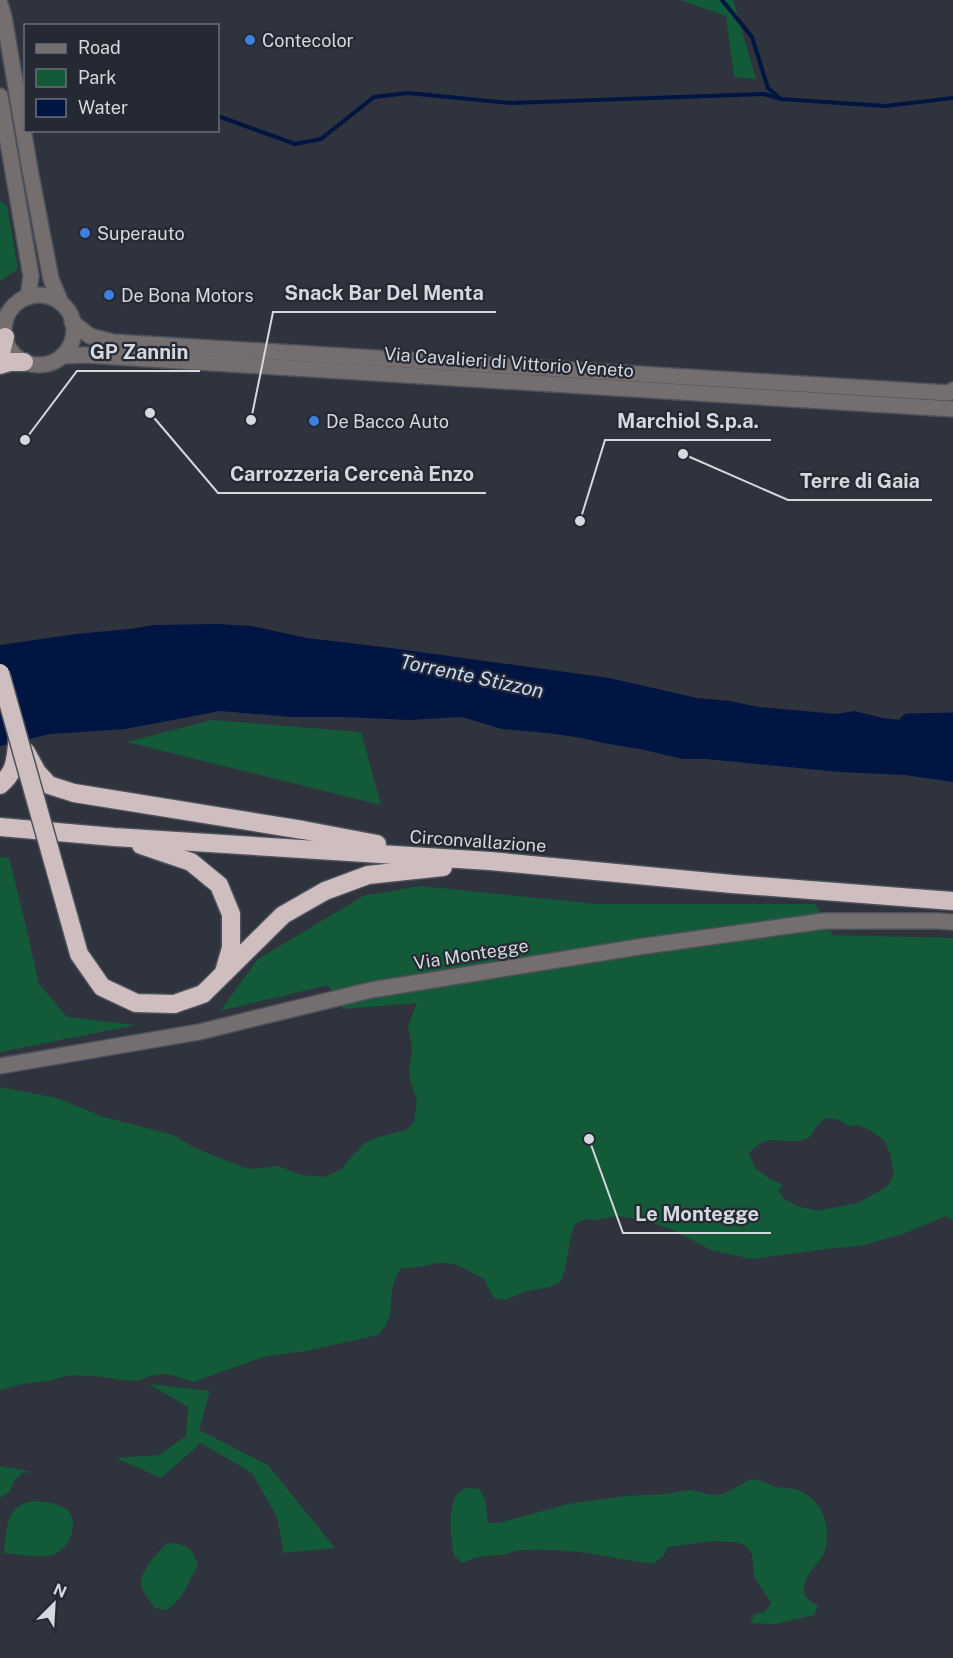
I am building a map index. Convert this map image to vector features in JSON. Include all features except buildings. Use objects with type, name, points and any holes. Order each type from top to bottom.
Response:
[{"type":"highway","points":[[0,356],[5,337]]},
{"type":"highway","points":[[0,365],[24,362]]},
{"type":"highway","points":[[0,673],[79,954],[102,987],[136,1003],[174,1004],[203,994],[283,915],[325,891],[368,875],[490,861]]},
{"type":"highway","points":[[0,785],[14,768],[18,737]]},
{"type":"highway","points":[[18,737],[37,772],[49,785],[74,793],[303,830],[450,859]]},
{"type":"highway","name":"Circonvallazione","points":[[0,827],[114,837],[490,861],[732,884],[953,901]]},
{"type":"highway","points":[[114,837],[191,862],[219,885],[231,914],[231,948],[223,974]]},
{"type":"street","points":[[0,3],[51,279],[72,321],[72,339],[62,356],[40,365],[24,362],[11,351],[5,337],[4,327],[10,310],[28,297],[45,296],[61,303]]},
{"type":"street","points":[[0,96],[31,276],[28,297]]},
{"type":"street","name":"Via Cavalieri di Vittorio Veneto","points":[[72,321],[90,336],[113,342],[949,393],[953,390]]},
{"type":"street","name":"Via Cavalieri di Vittorio Veneto","points":[[62,356],[85,355],[953,409]]},
{"type":"street","name":"Via Montegge","points":[[0,1066],[199,1032],[370,990],[645,946],[824,921],[953,922]]},
{"type":"green space","points":[[680,0],[733,0],[756,79],[734,77],[726,16]]},
{"type":"green space","points":[[0,201],[7,206],[18,269],[0,281]]},
{"type":"green space","points":[[212,720],[361,732],[381,805],[127,742]]},
{"type":"green space","points":[[0,857],[9,858],[39,984],[67,1017],[136,1025],[0,1052]]},
{"type":"green space","points":[[420,886],[597,904],[815,904],[833,935],[953,938],[953,1221],[946,1216],[903,1234],[859,1246],[752,1259],[711,1250],[671,1229],[643,1220],[618,1216],[596,1220],[585,1219],[575,1224],[560,1283],[550,1287],[528,1291],[505,1300],[494,1298],[483,1278],[456,1265],[442,1263],[403,1268],[400,1269],[395,1279],[390,1315],[379,1334],[306,1351],[263,1357],[193,1382],[161,1374],[130,1381],[72,1375],[0,1390],[0,1087],[57,1098],[104,1117],[173,1135],[195,1148],[242,1167],[253,1169],[278,1166],[302,1175],[323,1177],[334,1173],[343,1168],[365,1143],[406,1130],[414,1122],[417,1101],[410,1080],[412,1048],[408,1026],[417,1003],[343,1009],[328,985],[220,1011],[258,959],[363,896]],"holes":[[[825,1118],[837,1119],[849,1126],[858,1125],[869,1130],[885,1141],[894,1174],[888,1186],[858,1203],[817,1211],[797,1206],[783,1198],[778,1190],[783,1185],[755,1168],[749,1153],[766,1141],[805,1139],[810,1137]]]},
{"type":"green space","points":[[149,1384],[210,1391],[199,1430],[268,1465],[335,1548],[284,1553],[277,1517],[252,1473],[201,1443],[161,1478],[116,1458],[159,1455],[186,1436],[188,1407]]},
{"type":"green space","points":[[0,1466],[33,1472],[22,1473],[14,1481],[10,1491],[0,1498]]},
{"type":"green space","points":[[751,1479],[808,1495],[815,1501],[824,1517],[827,1535],[824,1553],[806,1579],[804,1589],[810,1601],[818,1605],[814,1615],[775,1624],[750,1623],[755,1614],[765,1612],[771,1603],[754,1576],[752,1554],[745,1545],[735,1542],[713,1541],[667,1547],[663,1557],[654,1563],[548,1550],[516,1551],[502,1555],[477,1557],[463,1563],[454,1556],[451,1527],[452,1505],[461,1491],[469,1488],[479,1489],[485,1499],[488,1523],[499,1523],[568,1504],[626,1496],[690,1490],[712,1495],[723,1494]]},
{"type":"green space","points":[[35,1501],[56,1504],[67,1510],[73,1521],[69,1540],[60,1551],[50,1555],[4,1553],[7,1527],[13,1512],[25,1503]]},
{"type":"green space","points":[[167,1543],[179,1544],[188,1548],[194,1555],[198,1566],[181,1596],[166,1610],[155,1608],[141,1583],[147,1568]]},
{"type":"water","points":[[154,625],[252,626],[307,638],[609,678],[697,698],[759,707],[837,714],[854,711],[883,718],[953,726],[953,782],[905,775],[683,759],[582,738],[502,729],[462,717],[409,720],[292,717],[220,711],[125,729],[50,734],[0,746],[0,645]]},
{"type":"waterway","points":[[722,0],[752,37],[768,88],[781,99],[885,106],[953,98]]},
{"type":"waterway","points":[[219,116],[295,144],[321,139],[374,97],[408,93],[511,103],[764,94],[781,99]]},
{"type":"waterway","name":"Torrente Stizzon","points":[[909,724],[953,723]]},
{"type":"place","name":"Contecolor","points":[[250,40]]},
{"type":"place","name":"Superauto","points":[[85,233]]},
{"type":"place","name":"De Bona Motors","points":[[109,295]]},
{"type":"place","name":"Carrozzeria Cercenà Enzo","points":[[150,413]]},
{"type":"place","name":"Snack Bar Del Menta","points":[[251,420]]},
{"type":"place","name":"De Bacco Auto","points":[[314,421]]},
{"type":"place","name":"GP Zannin","points":[[25,440]]},
{"type":"place","name":"Terre di Gaia","points":[[683,454]]},
{"type":"place","name":"Marchiol S.p.a.","points":[[580,521]]},
{"type":"place","name":"Le Montegge","points":[[589,1139]]}]
